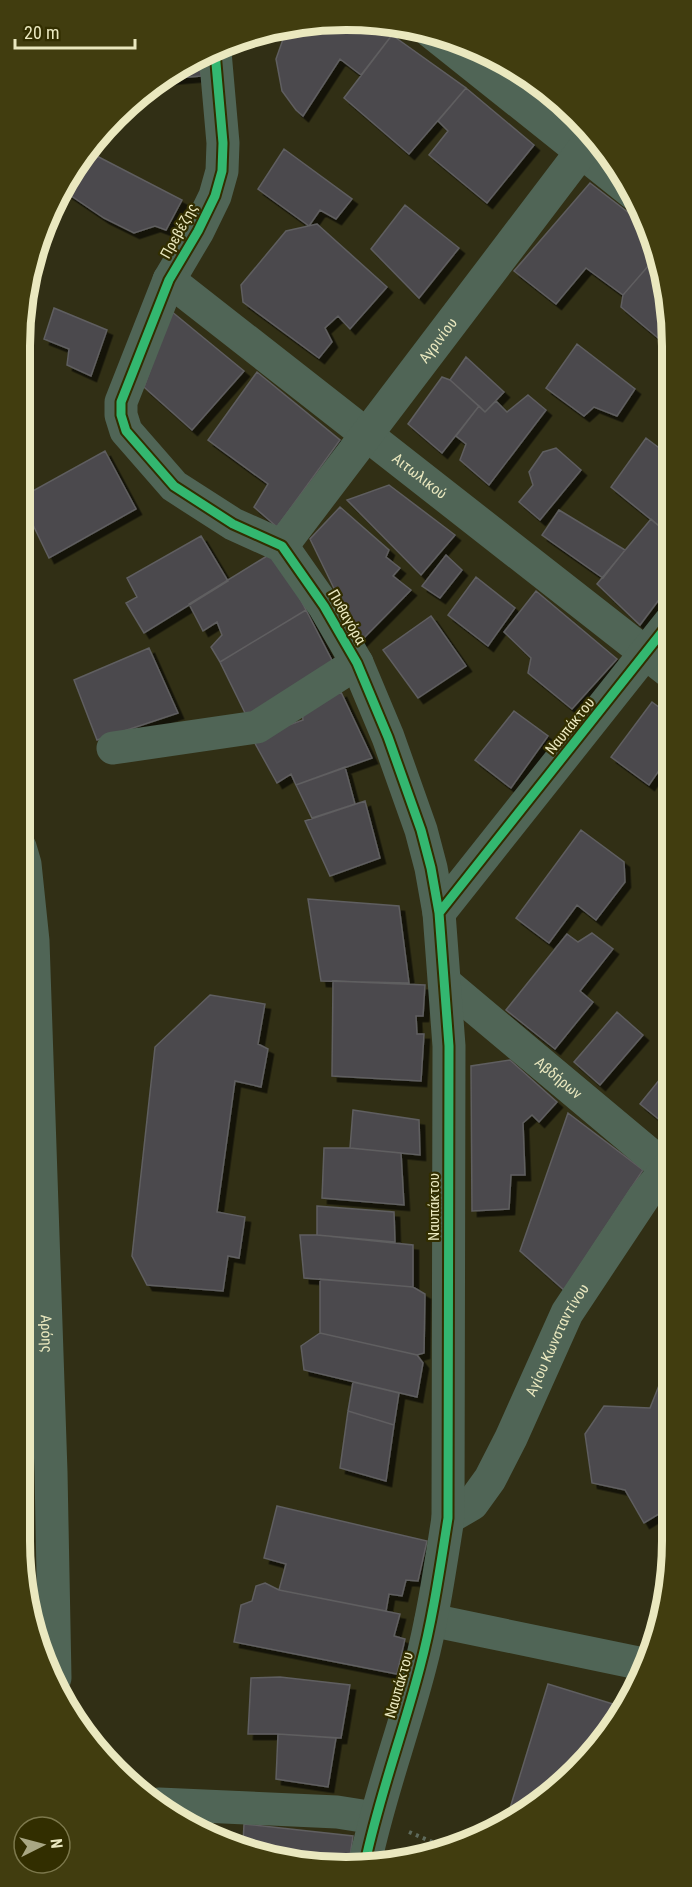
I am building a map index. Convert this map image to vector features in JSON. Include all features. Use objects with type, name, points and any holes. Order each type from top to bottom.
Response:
[{"type":"street","points":[[455,50],[587,143]]},
{"type":"street","name":"Πρεβέζης","points":[[121,416],[121,402],[169,280],[211,205],[222,171],[223,143],[216,58]]},
{"type":"street","name":"Αγρινίου","points":[[282,546],[587,143]]},
{"type":"street","name":"Αιτωλικού","points":[[169,280],[659,663]]},
{"type":"street","name":"Πυθαγόρα","points":[[121,416],[126,431],[174,486],[233,524],[282,546],[304,574],[357,663],[372,696],[411,797],[431,868],[439,913]]},
{"type":"street","points":[[113,748],[256,727],[357,663]]},
{"type":"street","name":"Ναυπάκτου","points":[[367,1856],[375,1818],[419,1670],[431,1620],[448,1518],[449,1046],[439,913],[659,663]]},
{"type":"street","name":"Αρόης","points":[[30,915],[33,941],[51,1472],[55,1664]]},
{"type":"street","name":"Αβδήρων","points":[[445,983],[662,1161]]},
{"type":"street","name":"Αγίου Κωνσταντίνου","points":[[448,1518],[472,1504],[490,1479],[567,1313],[644,1197],[662,1177]]},
{"type":"street","points":[[431,1620],[638,1663]]},
{"type":"street","points":[[171,1805],[337,1812],[375,1818]]},
{"type":"building","points":[[346,30],[392,35],[361,75],[340,59],[303,116],[282,91],[276,59],[284,36]]},
{"type":"building","points":[[392,35],[466,88],[409,154],[344,98]]},
{"type":"building","points":[[200,66],[201,76],[178,78]]},
{"type":"building","points":[[466,88],[534,145],[487,203],[429,155],[448,131],[438,121]]},
{"type":"building","points":[[284,149],[352,199],[336,219],[320,210],[309,226],[258,189]]},
{"type":"building","points":[[94,155],[182,200],[166,230],[155,226],[134,233],[104,218],[69,194]]},
{"type":"building","points":[[590,183],[634,217],[651,263],[623,295],[586,268],[556,304],[514,271]]},
{"type":"building","points":[[405,205],[459,248],[419,298],[371,249]]},
{"type":"building","points":[[317,224],[387,287],[350,329],[338,316],[325,328],[332,342],[319,358],[243,302],[241,285],[286,231]]},
{"type":"building","points":[[651,263],[659,305],[662,341],[621,307],[623,295]]},
{"type":"building","points":[[54,308],[107,330],[91,376],[67,365],[69,349],[44,339]]},
{"type":"building","points":[[171,311],[244,371],[192,430],[144,387]]},
{"type":"building","points":[[577,344],[635,389],[617,416],[594,407],[584,416],[546,388]]},
{"type":"building","points":[[466,357],[504,392],[485,412],[450,380]]},
{"type":"building","points":[[257,372],[340,440],[277,527],[254,507],[268,484],[208,440]]},
{"type":"building","points":[[442,377],[450,380],[479,406],[442,453],[408,424]]},
{"type":"building","points":[[528,395],[546,410],[489,485],[460,460],[466,444],[456,436],[479,406],[485,412],[496,401],[507,412]]},
{"type":"building","points":[[646,438],[662,450],[662,528],[611,487]]},
{"type":"building","points":[[556,448],[581,470],[540,520],[519,502],[533,485],[529,472],[543,452]]},
{"type":"building","points":[[105,451],[136,509],[49,558],[30,519],[30,492]]},
{"type":"building","points":[[389,485],[455,535],[421,575],[347,500]]},
{"type":"building","points":[[340,507],[389,550],[386,557],[400,568],[393,576],[411,590],[360,642],[310,539]]},
{"type":"building","points":[[559,510],[625,550],[603,578],[542,535]]},
{"type":"building","points":[[651,519],[662,528],[662,596],[640,625],[597,584]]},
{"type":"building","points":[[201,536],[228,581],[144,633],[126,603],[137,597],[127,578]]},
{"type":"building","points":[[275,551],[306,610],[220,662],[211,647],[222,635],[217,622],[203,631],[189,604]]},
{"type":"building","points":[[446,555],[462,570],[440,598],[422,586]]},
{"type":"building","points":[[476,577],[515,608],[488,646],[448,615]]},
{"type":"building","points":[[536,591],[617,659],[572,709],[528,673],[531,658],[504,632]]},
{"type":"building","points":[[306,610],[336,668],[249,721],[220,662]]},
{"type":"building","points":[[431,616],[466,666],[418,698],[383,650]]},
{"type":"building","points":[[149,648],[178,713],[97,740],[74,680]]},
{"type":"building","points":[[341,692],[372,758],[296,785],[291,774],[277,783],[252,738],[303,720],[302,709]]},
{"type":"building","points":[[652,702],[662,709],[662,770],[660,769],[649,785],[611,757]]},
{"type":"building","points":[[514,711],[548,736],[511,788],[475,760]]},
{"type":"building","points":[[345,767],[355,804],[312,818],[296,785]]},
{"type":"building","points":[[365,801],[380,858],[330,876],[305,821]]},
{"type":"building","points":[[581,830],[624,862],[625,882],[596,920],[577,905],[549,943],[516,918]]},
{"type":"building","points":[[308,899],[399,906],[409,983],[321,981]]},
{"type":"building","points":[[592,933],[613,949],[580,991],[593,1002],[555,1049],[506,1010],[567,934],[578,942]]},
{"type":"building","points":[[333,981],[425,985],[423,1016],[416,1016],[417,1034],[424,1034],[421,1081],[332,1076]]},
{"type":"building","points":[[210,995],[265,1004],[258,1044],[268,1049],[261,1087],[235,1081],[217,1212],[245,1217],[239,1258],[228,1256],[223,1291],[147,1285],[132,1256],[155,1047]]},
{"type":"building","points":[[617,1012],[643,1035],[600,1085],[574,1062]]},
{"type":"building","points":[[510,1060],[557,1102],[539,1122],[532,1115],[523,1123],[525,1175],[511,1175],[509,1209],[472,1211],[471,1066]]},
{"type":"building","points":[[662,1076],[662,1122],[640,1104]]},
{"type":"building","points":[[353,1110],[419,1120],[420,1155],[350,1148]]},
{"type":"building","points":[[568,1113],[643,1170],[564,1290],[520,1251]]},
{"type":"building","points":[[324,1148],[401,1153],[404,1205],[322,1198]]},
{"type":"building","points":[[317,1206],[394,1212],[395,1242],[317,1235]]},
{"type":"building","points":[[300,1235],[413,1245],[413,1287],[304,1278]]},
{"type":"building","points":[[320,1279],[413,1287],[425,1294],[424,1353],[417,1355],[320,1333]]},
{"type":"building","points":[[320,1333],[417,1355],[423,1363],[417,1397],[304,1370],[301,1346]]},
{"type":"building","points":[[353,1382],[399,1393],[394,1425],[348,1411]]},
{"type":"building","points":[[662,1382],[662,1512],[644,1523],[625,1490],[592,1483],[585,1434],[604,1406],[650,1408]]},
{"type":"building","points":[[348,1411],[394,1425],[386,1481],[340,1468]]},
{"type":"building","points":[[277,1506],[427,1541],[418,1581],[406,1580],[402,1596],[389,1594],[386,1611],[279,1590],[286,1564],[264,1558]]},
{"type":"building","points":[[265,1583],[279,1590],[400,1614],[394,1636],[405,1639],[397,1674],[234,1642],[241,1605],[252,1601],[256,1586]]},
{"type":"building","points":[[280,1677],[350,1685],[341,1738],[248,1734],[251,1678]]},
{"type":"building","points":[[548,1684],[613,1704],[609,1717],[584,1749],[554,1779],[509,1812]]},
{"type":"building","points":[[278,1734],[336,1738],[328,1787],[276,1779]]},
{"type":"building","points":[[244,1824],[353,1836],[350,1857],[346,1857],[284,1851],[243,1840]]},
{"type":"cycle path","points":[[216,58],[223,143],[222,171],[215,196],[198,231],[169,280],[121,402],[121,415],[126,431],[174,486],[233,524],[282,546],[324,606],[357,663],[388,737],[421,830],[439,913]]},
{"type":"cycle path","points":[[367,1856],[425,1649],[448,1518],[449,1046],[439,913],[662,632]]}]
